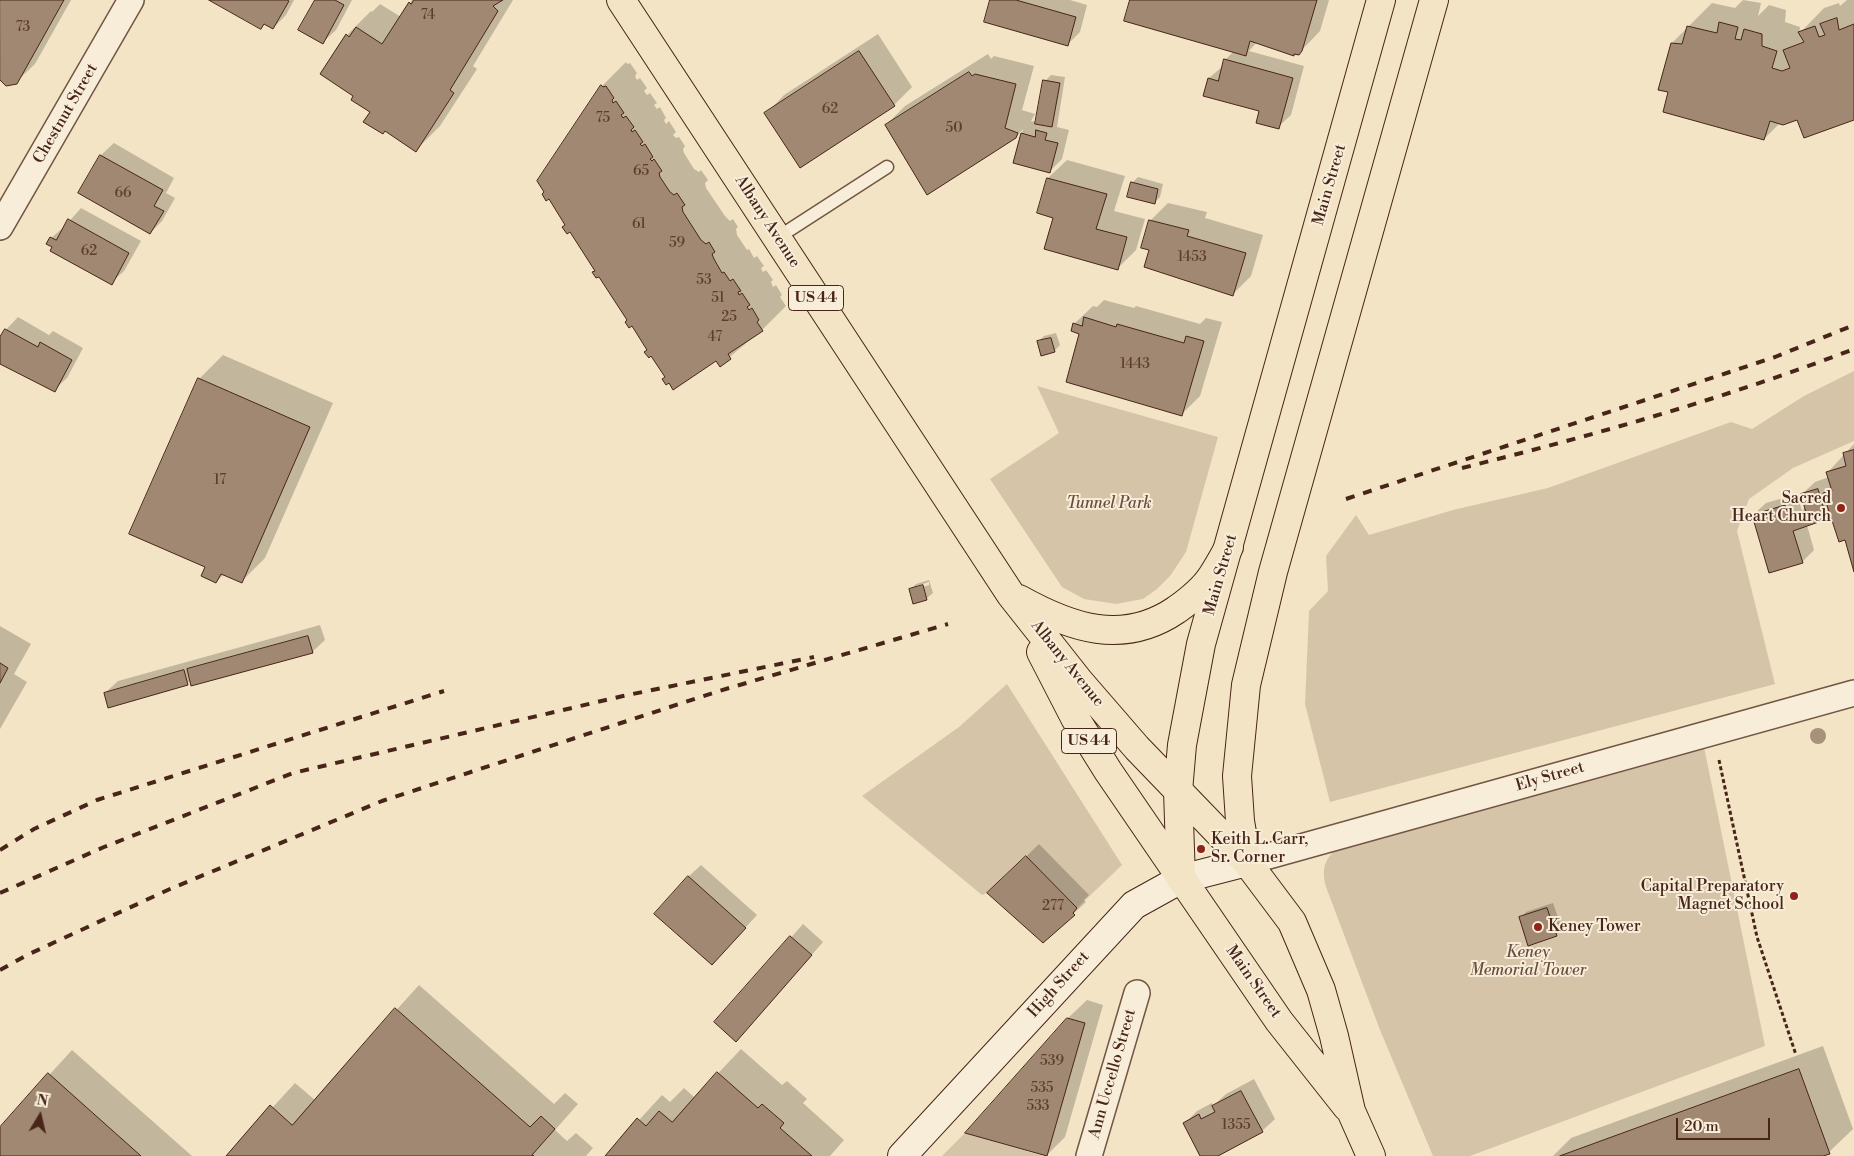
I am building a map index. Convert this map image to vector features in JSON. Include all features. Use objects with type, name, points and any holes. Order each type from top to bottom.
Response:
[{"type":"main road","name":"Albany Avenue","points":[[621,0],[1011,595],[1080,681],[1178,791],[1247,862]]},
{"type":"main road","name":"Main Street","points":[[1371,1156],[1350,1111],[1279,1020],[1181,879],[1178,791],[1182,745],[1201,644],[1382,0]]},
{"type":"main road","name":"Main Street","points":[[1350,1111],[1334,1036],[1321,990],[1304,948],[1292,922],[1247,862],[1240,821],[1237,776],[1241,720],[1248,675],[1273,572],[1434,0]]},
{"type":"main road","points":[[1011,595],[1046,614],[1075,625],[1101,630],[1126,630],[1151,624],[1192,598],[1212,577],[1229,547]]},
{"type":"main road","name":"Albany Avenue","points":[[1011,595],[1075,718],[1181,879]]},
{"type":"street","name":"Chestnut Street","points":[[0,227],[131,0]]},
{"type":"street","name":"Ely Street","points":[[1247,862],[1854,693]]},
{"type":"street","name":"High Street","points":[[902,1156],[1134,905],[1181,879],[1247,862]]},
{"type":"street","name":"Ann Uccello Street","points":[[1089,1156],[1137,993]]},
{"type":"lane","points":[[777,238],[887,168]]},
{"type":"path","points":[[1719,759],[1757,937],[1796,1055]]},
{"type":"green space","points":[[1854,371],[1854,441],[1793,468],[1749,499],[1737,531],[1775,684],[1330,802],[1305,704],[1309,611],[1328,591],[1326,556],[1356,515],[1369,535],[1453,510],[1548,488],[1731,422],[1752,429],[1804,396]]},
{"type":"green space","name":"Tunnel Park","points":[[1037,386],[1218,437],[1186,552],[1170,576],[1143,599],[1116,604],[1084,599],[1062,587],[990,479],[1059,433]]},
{"type":"green space","points":[[1007,684],[1122,865],[1077,908],[1026,856],[987,893],[982,895],[862,796],[959,727]]},
{"type":"green space","name":"Keney Memorial Tower","points":[[1704,747],[1765,1046],[1470,1156],[1433,1156],[1380,1030],[1326,887],[1324,871],[1328,858],[1336,850]]},
{"type":"green space","points":[[965,1133],[1043,1156],[942,1156]]},
{"type":"building","points":[[0,0],[64,0],[17,84],[6,86],[0,80]]},
{"type":"building","points":[[209,0],[289,1],[273,29],[264,24],[261,29]]},
{"type":"building","points":[[315,0],[335,0],[344,5],[323,44],[298,30]]},
{"type":"building","points":[[414,0],[503,0],[493,6],[498,11],[450,90],[454,93],[416,152],[385,131],[383,134],[363,122],[370,112],[351,100],[353,96],[320,74],[346,34],[349,37],[356,27],[382,44],[409,2],[411,4]]},
{"type":"building","points":[[990,0],[1016,0],[1076,17],[1068,46],[984,22]]},
{"type":"building","points":[[1130,0],[1317,0],[1302,51],[1299,55],[1294,54],[1294,56],[1250,41],[1246,56],[1124,21]]},
{"type":"building","points":[[1837,18],[1839,30],[1854,24],[1854,120],[1804,138],[1797,120],[1783,125],[1770,121],[1764,140],[1663,112],[1668,92],[1658,90],[1671,43],[1682,44],[1687,26],[1717,33],[1719,22],[1738,27],[1735,39],[1741,40],[1744,29],[1762,34],[1762,46],[1777,51],[1772,68],[1782,71],[1790,68],[1783,50],[1804,42],[1798,32],[1815,26],[1819,37],[1825,35],[1820,24]]},
{"type":"building","points":[[859,51],[895,106],[800,168],[764,113]]},
{"type":"building","points":[[1224,59],[1293,78],[1279,129],[1256,123],[1259,111],[1203,96],[1208,78],[1218,81]]},
{"type":"building","points":[[969,72],[972,76],[975,74],[1016,84],[1005,128],[1018,133],[1016,138],[927,195],[885,125]]},
{"type":"building","points":[[1043,80],[1060,83],[1052,127],[1035,124]]},
{"type":"building","points":[[601,85],[603,87],[606,86],[614,98],[612,100],[613,103],[616,101],[624,113],[621,115],[623,118],[626,116],[634,127],[631,130],[632,132],[635,130],[643,142],[640,144],[642,146],[645,144],[653,157],[650,159],[652,161],[654,159],[662,171],[659,173],[660,177],[670,192],[674,195],[677,193],[685,205],[682,207],[683,212],[701,240],[706,244],[709,242],[715,252],[712,254],[714,259],[722,273],[724,272],[730,281],[733,279],[741,291],[738,292],[739,295],[742,293],[750,305],[747,307],[749,310],[752,308],[759,320],[757,322],[763,331],[728,354],[731,359],[720,367],[716,361],[673,390],[669,383],[666,385],[662,379],[665,377],[651,356],[649,358],[644,352],[647,350],[632,326],[629,328],[625,322],[627,320],[599,277],[596,278],[592,272],[595,271],[570,232],[567,234],[562,227],[565,225],[549,199],[546,201],[542,194],[544,192],[537,181]]},
{"type":"building","points":[[1036,130],[1047,133],[1045,140],[1058,143],[1050,173],[1013,163],[1021,133],[1035,137]]},
{"type":"building","points":[[100,155],[163,190],[154,206],[164,211],[150,234],[78,193]]},
{"type":"building","points":[[1047,178],[1107,194],[1096,229],[1127,237],[1118,270],[1044,249],[1053,218],[1037,213]]},
{"type":"building","points":[[1131,182],[1158,189],[1155,204],[1127,197]]},
{"type":"building","points":[[68,219],[129,253],[112,285],[50,251],[52,247],[46,244],[50,237],[56,240]]},
{"type":"building","points":[[1149,220],[1189,230],[1187,236],[1246,253],[1233,296],[1144,267],[1149,250],[1141,248]]},
{"type":"building","points":[[1084,317],[1116,327],[1117,324],[1184,343],[1186,336],[1204,341],[1182,416],[1066,382],[1079,334],[1071,331],[1073,323],[1082,326]]},
{"type":"building","points":[[5,329],[38,347],[40,342],[72,360],[55,392],[0,364],[0,337]]},
{"type":"building","points":[[1051,338],[1055,352],[1041,356],[1037,341]]},
{"type":"building","points":[[198,378],[310,427],[242,583],[221,574],[216,583],[201,576],[205,567],[129,534]]},
{"type":"building","name":"Sacred Heart Church","points":[[1854,450],[1854,572],[1845,540],[1839,542],[1823,493],[1832,491],[1826,472],[1846,466],[1843,453]]},
{"type":"building","points":[[1818,489],[1827,519],[1793,531],[1803,563],[1769,573],[1752,515],[1785,505],[1790,522],[1797,520],[1796,516],[1806,513],[1801,494]]},
{"type":"building","points":[[923,585],[927,600],[913,604],[909,589]]},
{"type":"building","points":[[308,636],[313,653],[191,686],[187,669]]},
{"type":"building","points":[[0,663],[8,668],[0,683]]},
{"type":"building","points":[[184,670],[188,685],[108,708],[104,693]]},
{"type":"building","points":[[1026,856],[1077,908],[1073,913],[1075,915],[1043,943],[987,893]]},
{"type":"building","points":[[688,876],[746,928],[712,965],[654,914]]},
{"type":"building","name":"Keney Tower","points":[[1547,908],[1557,936],[1528,946],[1519,917]]},
{"type":"building","points":[[790,936],[812,955],[736,1042],[714,1022]]},
{"type":"building","points":[[395,1008],[530,1127],[541,1116],[555,1129],[532,1155],[534,1156],[226,1156],[270,1105],[292,1125]]},
{"type":"building","points":[[1067,1018],[1085,1023],[1047,1156],[965,1133]]},
{"type":"building","points":[[1799,1069],[1830,1154],[1823,1156],[1560,1156]]},
{"type":"building","points":[[717,1072],[758,1108],[762,1104],[784,1123],[780,1128],[812,1156],[605,1156],[637,1118],[646,1126],[659,1111],[672,1122]]},
{"type":"building","points":[[48,1073],[141,1156],[0,1156],[0,1127]]},
{"type":"building","points":[[1241,1091],[1263,1132],[1218,1156],[1200,1156],[1183,1123],[1199,1114],[1201,1119],[1215,1112],[1212,1106]]},
{"type":"railway","points":[[1346,499],[1775,357],[1854,325]]},
{"type":"railway","points":[[1462,468],[1660,414],[1757,384],[1854,349]]},
{"type":"railway","points":[[0,970],[27,955],[170,889],[382,801],[719,691],[948,624]]},
{"type":"railway","points":[[0,893],[104,847],[293,773],[623,696],[814,657]]},
{"type":"railway","points":[[0,850],[34,829],[97,800],[444,691]]},
{"type":"place","name":"Sacred Heart Church","points":[[1841,508]]},
{"type":"place","name":"Keith L. Carr, Sr. Corner","points":[[1201,849]]},
{"type":"place","name":"Capital Preparatory Magnet School","points":[[1794,896]]},
{"type":"place","name":"Keney Tower","points":[[1538,927]]}]
